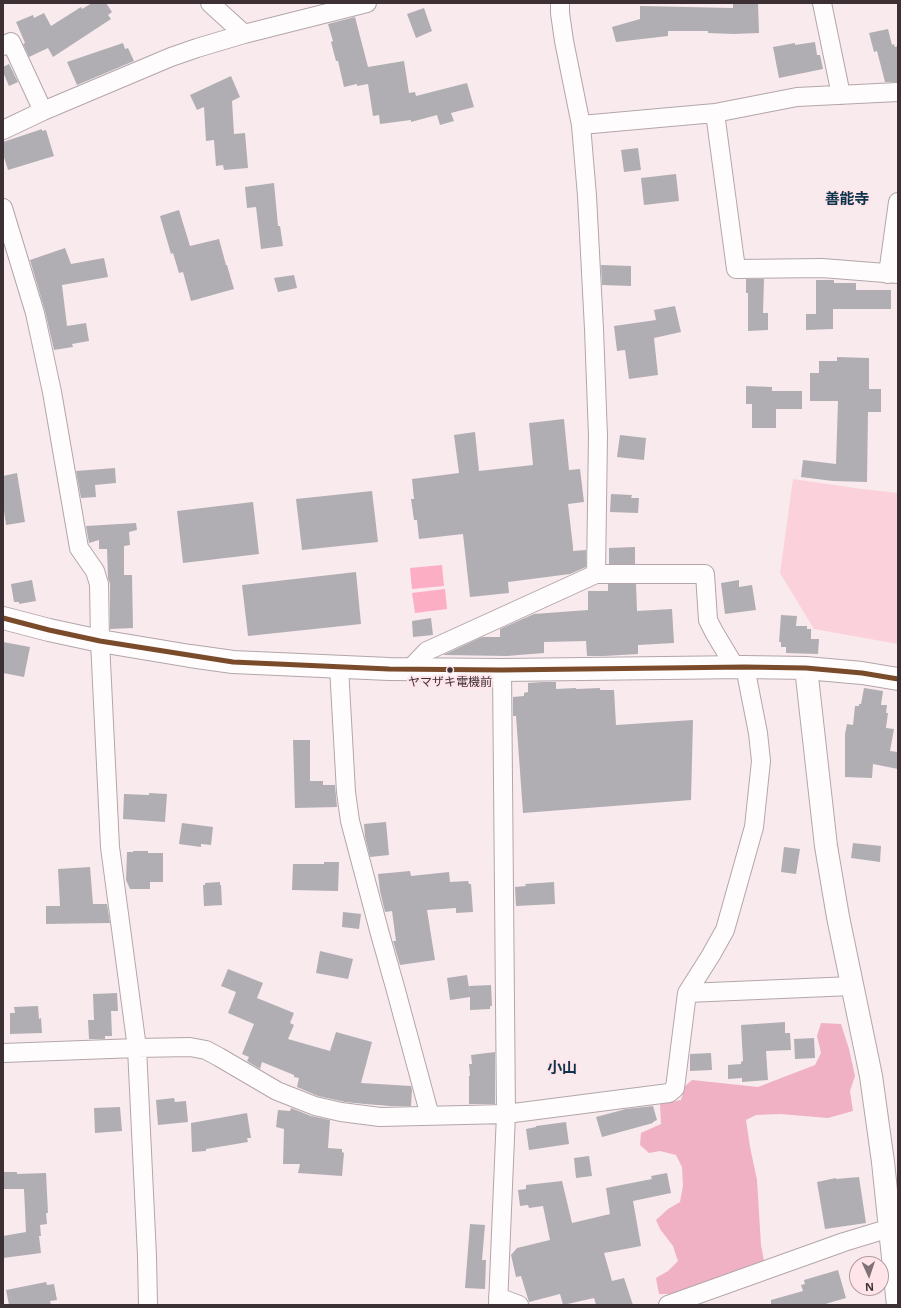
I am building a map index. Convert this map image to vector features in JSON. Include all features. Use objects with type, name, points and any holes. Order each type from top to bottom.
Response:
[{"type":"main road","points":[[3,618],[100,641],[233,662],[409,670],[740,667],[806,668],[862,673],[898,679]]},
{"type":"main road","points":[[806,668],[826,846],[838,917],[871,1076],[883,1162],[898,1305]]},
{"type":"street","points":[[210,3],[244,34]]},
{"type":"street","points":[[3,130],[171,56],[244,34],[367,3]]},
{"type":"street","points":[[560,3],[564,41],[581,125],[587,196],[598,436],[596,574]]},
{"type":"street","points":[[822,3],[841,95]]},
{"type":"street","points":[[3,46],[12,42],[44,111]]},
{"type":"street","points":[[581,125],[715,113],[797,97],[898,92]]},
{"type":"street","points":[[715,113],[736,269],[822,268],[893,274],[898,202]]},
{"type":"street","points":[[3,208],[35,313],[52,392],[79,548],[95,571],[99,584],[100,641],[110,847],[137,1048],[148,1305]]},
{"type":"street","points":[[3,1053],[190,1047],[206,1050],[277,1090],[315,1106],[341,1112],[380,1117],[506,1114],[669,1094],[675,1088],[687,993],[725,930],[754,827],[761,761],[758,733],[740,667],[714,632],[708,620],[706,608],[705,574],[596,574],[427,651],[409,670]]},
{"type":"street","points":[[339,667],[346,792],[350,821],[430,1116]]},
{"type":"street","points":[[502,670],[506,1114],[498,1301],[519,1305]]},
{"type":"street","points":[[687,993],[852,986]]},
{"type":"street","points":[[668,1305],[844,1242],[890,1228]]},
{"type":"shaded area","points":[[793,479],[898,493],[898,644],[814,629],[780,573]]},
{"type":"shaded area","points":[[442,565],[444,586],[412,589],[410,568]]},
{"type":"shaded area","points":[[445,589],[447,609],[415,613],[412,593]]},
{"type":"shaded area","points":[[821,1023],[841,1024],[849,1049],[855,1076],[850,1091],[853,1111],[828,1118],[780,1114],[756,1115],[746,1120],[757,1180],[761,1245],[764,1261],[675,1294],[659,1294],[656,1278],[668,1271],[678,1261],[673,1246],[660,1229],[656,1220],[668,1209],[680,1202],[683,1186],[682,1167],[676,1155],[660,1151],[649,1153],[640,1145],[641,1133],[661,1124],[660,1104],[681,1100],[685,1086],[692,1080],[758,1087],[815,1065],[821,1053],[817,1036]]},
{"type":"building","points":[[92,3],[106,3],[112,12],[108,15],[111,19],[53,57],[48,48],[29,57],[16,22],[33,15],[34,18],[44,13],[51,26],[81,7],[82,9]]},
{"type":"building","points":[[733,3],[758,3],[759,33],[734,34],[708,33],[708,31],[668,31],[668,36],[616,42],[612,27],[640,19],[640,6],[733,8]]},
{"type":"building","points":[[424,8],[432,31],[416,38],[407,14]]},
{"type":"building","points":[[355,17],[368,67],[404,61],[409,93],[415,92],[416,96],[467,83],[474,107],[451,113],[454,121],[440,125],[437,115],[411,122],[411,120],[380,124],[379,115],[373,116],[368,84],[357,86],[357,84],[344,87],[338,61],[336,61],[331,42],[333,41],[328,24]]},
{"type":"building","points":[[888,29],[892,45],[894,44],[895,47],[898,46],[898,82],[885,82],[877,51],[874,52],[869,33]]},
{"type":"building","points":[[815,42],[817,55],[820,55],[823,69],[779,78],[773,47],[795,43],[795,45]]},
{"type":"building","points":[[123,43],[125,49],[128,48],[134,61],[77,85],[67,62]]},
{"type":"building","points":[[9,64],[18,82],[9,86],[3,72],[3,67]]},
{"type":"building","points":[[231,76],[240,97],[232,101],[234,134],[245,133],[248,168],[224,170],[223,165],[216,166],[214,140],[206,141],[204,107],[197,110],[190,95]]},
{"type":"building","points":[[42,129],[42,131],[46,130],[54,156],[8,170],[3,154],[3,142]]},
{"type":"building","points":[[638,148],[641,170],[624,172],[621,150]]},
{"type":"building","points":[[676,174],[679,201],[644,205],[641,178]]},
{"type":"building","points":[[274,183],[278,226],[280,226],[283,246],[261,249],[256,207],[247,208],[245,187]]},
{"type":"building","points":[[179,210],[190,246],[219,239],[234,289],[191,301],[183,272],[179,273],[173,253],[171,254],[160,216]]},
{"type":"building","points":[[65,248],[71,264],[104,258],[108,277],[62,285],[67,326],[86,323],[89,341],[72,344],[73,347],[54,350],[45,311],[30,260]]},
{"type":"building","points":[[601,265],[631,266],[631,286],[602,285]]},
{"type":"building","points":[[294,275],[297,288],[278,292],[274,278]]},
{"type":"building","points":[[746,279],[764,279],[763,313],[768,313],[768,330],[748,331],[748,293],[746,293]]},
{"type":"building","points":[[816,280],[834,280],[834,283],[856,283],[856,290],[891,290],[891,309],[833,309],[833,329],[806,330],[806,314],[816,314]]},
{"type":"building","points":[[675,306],[681,332],[654,338],[658,375],[629,379],[625,350],[617,351],[614,326],[656,320],[654,310]]},
{"type":"building","points":[[837,357],[869,358],[869,389],[881,389],[881,412],[868,412],[867,482],[833,481],[801,477],[803,460],[836,464],[838,401],[810,401],[810,373],[819,373],[819,361],[837,361]]},
{"type":"building","points":[[746,386],[772,387],[772,391],[802,391],[802,409],[776,409],[776,428],[752,428],[752,404],[746,404]]},
{"type":"building","points":[[564,419],[569,470],[580,469],[584,502],[568,504],[573,551],[586,550],[586,567],[570,574],[508,582],[509,593],[470,597],[463,534],[419,539],[417,520],[414,520],[411,499],[414,499],[412,479],[459,473],[454,435],[475,432],[479,471],[533,465],[529,423]]},
{"type":"building","points":[[620,435],[646,438],[644,460],[617,457]]},
{"type":"building","points":[[115,468],[116,483],[95,485],[96,497],[81,498],[76,471]]},
{"type":"building","points":[[17,473],[25,522],[6,525],[3,504],[3,476]]},
{"type":"building","points":[[372,491],[378,542],[302,550],[296,499]]},
{"type":"building","points":[[611,494],[632,495],[631,498],[639,498],[638,513],[610,512]]},
{"type":"building","points":[[253,502],[259,554],[183,563],[177,511]]},
{"type":"building","points":[[136,523],[137,530],[129,532],[130,545],[124,546],[124,575],[132,575],[133,628],[110,629],[110,584],[108,578],[107,549],[99,549],[99,540],[89,543],[86,526]]},
{"type":"building","points":[[635,547],[635,564],[609,564],[609,548]]},
{"type":"building","points":[[356,572],[361,624],[248,636],[242,585]]},
{"type":"building","points":[[32,580],[36,601],[19,604],[19,602],[14,602],[11,584]]},
{"type":"building","points":[[739,580],[739,587],[752,585],[756,610],[725,614],[721,583]]},
{"type":"building","points":[[608,584],[636,584],[637,611],[672,609],[674,643],[638,645],[638,654],[604,656],[587,656],[586,641],[544,642],[544,653],[507,656],[443,655],[482,637],[500,637],[500,629],[534,614],[588,610],[588,591],[608,591]]},
{"type":"building","points":[[781,615],[797,616],[796,626],[807,626],[807,629],[811,629],[811,639],[819,639],[818,654],[786,653],[786,647],[781,647],[781,642],[779,642]]},
{"type":"building","points":[[431,618],[433,635],[413,637],[412,621]]},
{"type":"building","points":[[3,642],[30,647],[24,677],[3,673]]},
{"type":"building","points":[[556,682],[556,689],[600,688],[600,690],[614,690],[616,725],[693,720],[691,800],[523,813],[516,716],[513,716],[513,697],[524,696],[524,693],[528,692],[528,683]]},
{"type":"building","points":[[864,688],[883,691],[881,705],[887,705],[886,713],[888,713],[886,728],[894,729],[890,751],[898,752],[898,769],[873,764],[872,778],[845,777],[845,734],[847,724],[853,725],[855,706],[859,706],[859,704],[861,704]]},
{"type":"building","points":[[293,740],[310,740],[310,781],[323,781],[323,785],[335,785],[337,807],[295,808]]},
{"type":"building","points":[[149,793],[167,794],[165,822],[123,819],[124,794],[149,795]]},
{"type":"building","points":[[386,822],[389,855],[370,857],[365,837],[364,824]]},
{"type":"building","points":[[182,823],[213,827],[211,845],[201,844],[201,847],[179,844]]},
{"type":"building","points":[[853,843],[881,846],[880,862],[851,858]]},
{"type":"building","points":[[784,847],[800,849],[796,874],[781,872]]},
{"type":"building","points":[[127,852],[163,853],[163,882],[150,882],[150,889],[130,889],[126,880]]},
{"type":"building","points":[[324,862],[339,862],[338,891],[292,890],[293,864],[324,864]]},
{"type":"building","points":[[90,867],[93,904],[107,904],[110,923],[46,924],[46,906],[60,906],[58,869]]},
{"type":"building","points":[[410,871],[411,876],[449,872],[450,882],[468,881],[469,884],[471,884],[473,912],[456,913],[456,908],[427,910],[435,960],[400,965],[393,941],[396,941],[392,911],[385,912],[378,874]]},
{"type":"building","points":[[220,882],[222,905],[204,906],[203,885],[205,885],[205,883]]},
{"type":"building","points":[[554,882],[555,904],[516,906],[515,887],[526,886],[525,884]]},
{"type":"building","points":[[343,912],[361,914],[359,929],[342,927]]},
{"type":"building","points":[[320,951],[353,959],[348,979],[316,973]]},
{"type":"building","points":[[228,969],[263,983],[257,998],[294,1013],[290,1023],[294,1025],[288,1039],[330,1051],[336,1032],[372,1042],[361,1083],[411,1086],[411,1106],[390,1106],[345,1102],[318,1096],[297,1087],[299,1078],[294,1077],[294,1075],[262,1062],[260,1069],[247,1061],[249,1057],[242,1054],[254,1024],[228,1013],[236,992],[221,986]]},
{"type":"building","points":[[467,975],[470,994],[469,986],[491,985],[492,1006],[490,1006],[490,1009],[470,1010],[470,997],[450,1000],[447,978]]},
{"type":"building","points":[[117,993],[118,1011],[111,1011],[112,1036],[105,1036],[105,1039],[89,1039],[88,1020],[94,1020],[93,994]]},
{"type":"building","points":[[38,1006],[39,1019],[41,1018],[42,1033],[10,1034],[10,1013],[15,1013],[14,1007]]},
{"type":"building","points":[[785,1022],[785,1033],[790,1033],[791,1050],[766,1051],[768,1080],[742,1082],[742,1078],[728,1079],[728,1065],[741,1064],[743,1061],[741,1025]]},
{"type":"building","points":[[814,1038],[815,1058],[795,1059],[794,1039]]},
{"type":"building","points":[[495,1052],[495,1104],[469,1104],[469,1064],[472,1064],[471,1055]]},
{"type":"building","points":[[711,1053],[712,1070],[690,1071],[690,1054]]},
{"type":"building","points":[[174,1098],[175,1102],[186,1101],[188,1122],[158,1125],[156,1100]]},
{"type":"building","points":[[653,1106],[657,1120],[653,1123],[602,1137],[596,1117],[626,1109]]},
{"type":"building","points":[[120,1107],[122,1131],[95,1133],[94,1108]]},
{"type":"building","points":[[291,1108],[311,1116],[330,1120],[328,1148],[342,1149],[342,1152],[344,1153],[342,1176],[298,1173],[300,1164],[283,1164],[284,1129],[276,1127],[278,1110],[290,1111]]},
{"type":"building","points":[[247,1113],[251,1138],[247,1138],[248,1142],[206,1149],[206,1151],[192,1152],[191,1123]]},
{"type":"building","points":[[566,1122],[569,1144],[529,1150],[526,1129],[536,1126]]},
{"type":"building","points":[[589,1156],[592,1176],[576,1178],[574,1158]]},
{"type":"building","points":[[3,1172],[17,1172],[17,1174],[46,1173],[48,1213],[46,1213],[47,1224],[40,1225],[41,1236],[39,1236],[41,1253],[3,1258],[3,1236],[26,1232],[24,1189],[3,1189]]},
{"type":"building","points":[[667,1173],[671,1193],[633,1201],[641,1246],[604,1253],[612,1281],[624,1278],[633,1305],[596,1305],[594,1298],[563,1305],[560,1294],[529,1302],[521,1276],[516,1277],[511,1255],[517,1248],[550,1240],[543,1206],[529,1208],[528,1205],[520,1206],[518,1190],[526,1189],[526,1185],[562,1181],[572,1223],[610,1214],[606,1188],[652,1179],[651,1176]]},
{"type":"building","points":[[859,1177],[866,1223],[825,1229],[817,1182],[836,1178]]},
{"type":"building","points":[[470,1224],[485,1225],[482,1260],[486,1260],[485,1289],[465,1288]]},
{"type":"building","points":[[838,1270],[846,1298],[822,1305],[771,1305],[771,1300],[803,1291],[801,1285],[805,1284],[804,1280]]},
{"type":"building","points":[[46,1282],[47,1285],[54,1284],[57,1300],[50,1301],[51,1305],[9,1305],[6,1290]]},
{"type":"transit line","points":[[3,618],[100,641],[233,662],[389,669],[502,670],[745,667],[806,668],[862,673],[898,679]]},
{"type":"place","name":"ヤマザキ電機前","points":[[450,670]]},
{"type":"district","name":"善能寺","points":[[847,200]]},
{"type":"district","name":"小山","points":[[562,1069]]}]
